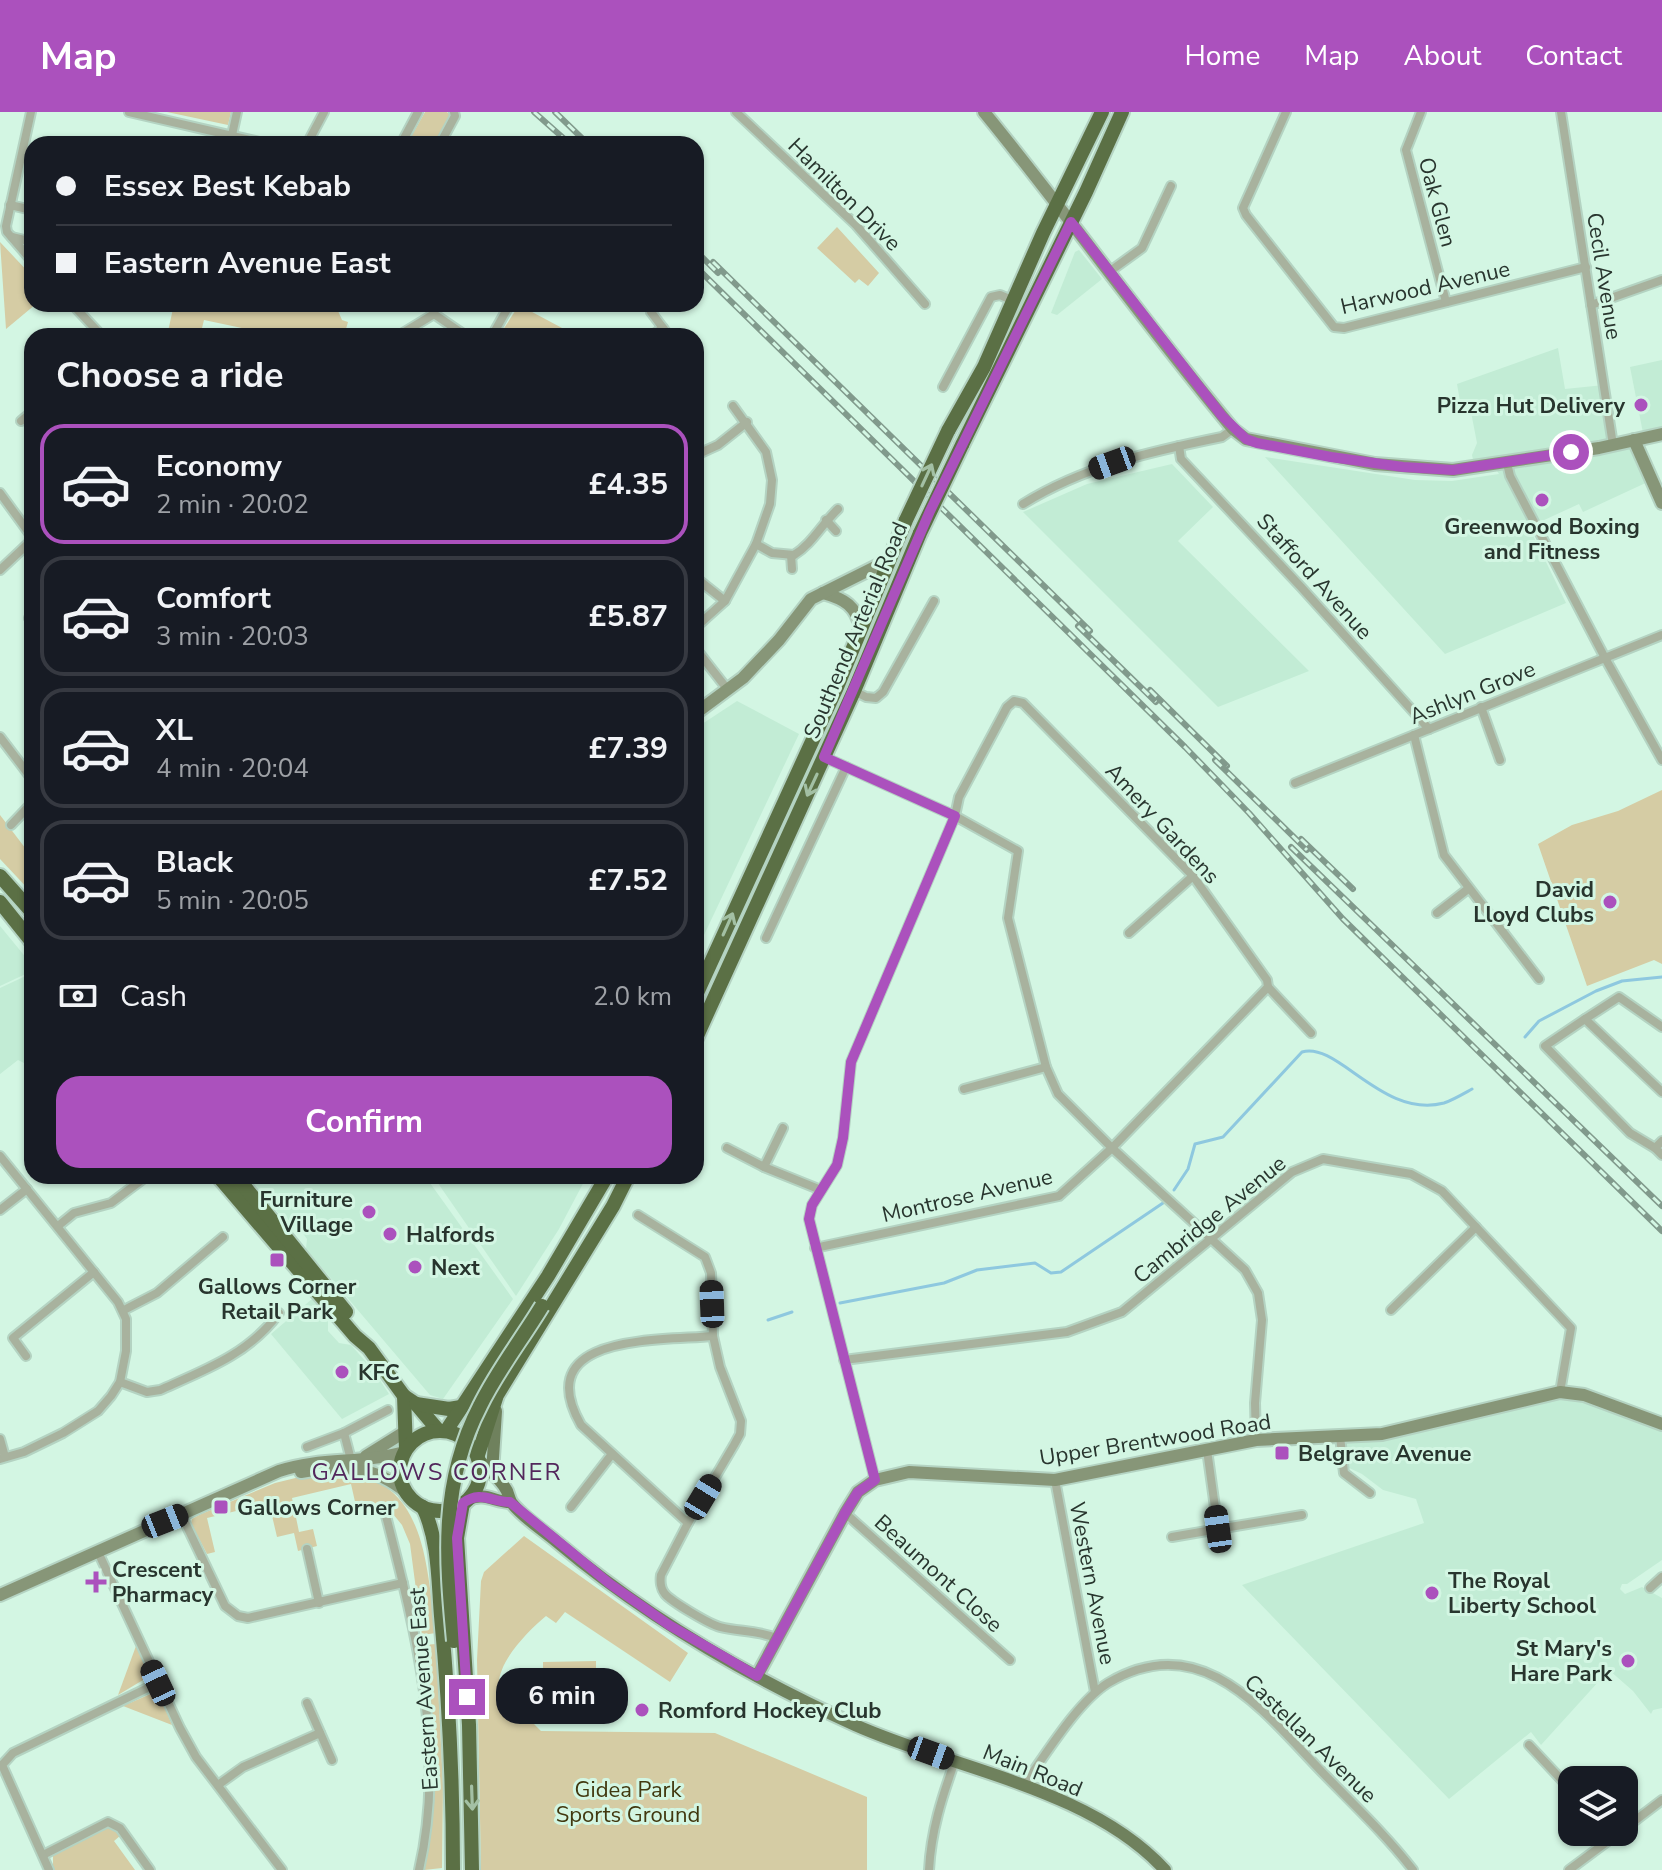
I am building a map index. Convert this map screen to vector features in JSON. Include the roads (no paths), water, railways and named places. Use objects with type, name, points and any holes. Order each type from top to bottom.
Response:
[{"type":"highway","name":"Southend Arterial Road","points":[[704,977],[861,628],[906,520],[948,431],[984,367],[1102,112]]},
{"type":"highway","name":"Southend Arterial Road","points":[[704,1020],[854,691],[920,533],[1122,112]]},
{"type":"highway","points":[[1058,204],[1071,201],[1091,162],[1103,155]]},
{"type":"highway","points":[[1026,275],[1040,261],[1059,225],[1071,222]]},
{"type":"highway","points":[[0,876],[24,905]]},
{"type":"highway","points":[[0,902],[24,933]]},
{"type":"highway","points":[[13,920],[24,917]]},
{"type":"highway","points":[[225,1184],[355,1336],[362,1340],[410,1400],[442,1430],[467,1440],[479,1458]]},
{"type":"highway","points":[[243,1184],[361,1331],[362,1340]]},
{"type":"highway","points":[[405,1450],[422,1435],[442,1430],[479,1384],[603,1184]]},
{"type":"highway","points":[[410,1400],[400,1473],[407,1493],[423,1507],[435,1511],[447,1510],[466,1501],[480,1477],[479,1458],[491,1408],[624,1184]]},
{"type":"highway","points":[[542,1306],[586,1225],[591,1206]]},
{"type":"highway","points":[[451,1747],[454,1641],[447,1523],[455,1465],[480,1404],[542,1306],[613,1206]]},
{"type":"highway","points":[[410,1400],[449,1409],[461,1407]]},
{"type":"highway","name":"Eastern Avenue East","points":[[466,1501],[457,1538],[469,1725],[472,1870]]},
{"type":"highway","name":"Eastern Avenue East","points":[[423,1507],[435,1543],[451,1747],[453,1870]]},
{"type":"highway","points":[[454,1641],[469,1725]]},
{"type":"main road","points":[[492,1473],[496,1407],[503,1385]]},
{"type":"main road","name":"Main Road","points":[[479,1458],[508,1492],[510,1502],[591,1571],[669,1625],[757,1676],[860,1727],[1023,1786],[1108,1824],[1165,1870]]},
{"type":"main road","points":[[466,1501],[484,1496],[510,1502]]},
{"type":"street","points":[[29,136],[31,112]]},
{"type":"street","points":[[129,112],[159,115],[236,136]]},
{"type":"street","points":[[232,135],[237,112]]},
{"type":"street","points":[[311,136],[324,112]]},
{"type":"street","points":[[405,136],[418,112]]},
{"type":"street","points":[[444,136],[455,116],[454,112]]},
{"type":"street","points":[[984,112],[1233,429],[1246,439],[1375,464],[1453,470],[1613,445],[1662,434]]},
{"type":"street","name":"Harwood Avenue","points":[[1286,112],[1243,208],[1338,329],[1586,267]]},
{"type":"street","name":"Oak Glen","points":[[1421,112],[1406,150],[1446,302]]},
{"type":"street","name":"Cecil Avenue","points":[[1561,112],[1613,445]]},
{"type":"street","name":"Hamilton Drive","points":[[739,113],[856,225],[925,304]]},
{"type":"street","points":[[24,160],[6,226],[24,252]]},
{"type":"street","points":[[1109,272],[1144,244],[1171,186]]},
{"type":"street","points":[[10,205],[24,208]]},
{"type":"street","points":[[11,237],[24,240]]},
{"type":"street","points":[[1591,305],[1662,280]]},
{"type":"street","points":[[943,387],[991,297],[1000,295],[1015,302]]},
{"type":"street","points":[[80,312],[94,328]]},
{"type":"street","points":[[651,312],[663,328]]},
{"type":"street","points":[[411,328],[434,314],[454,328]]},
{"type":"street","points":[[704,620],[725,601],[768,515],[772,480],[766,452],[733,406]]},
{"type":"street","points":[[704,451],[718,445],[747,422]]},
{"type":"street","points":[[1023,504],[1084,474],[1140,455],[1222,437],[1233,429]]},
{"type":"street","points":[[1634,440],[1662,503]]},
{"type":"street","name":"Stafford Avenue","points":[[1179,446],[1181,459],[1429,729]]},
{"type":"street","points":[[1507,463],[1510,476],[1662,760]]},
{"type":"street","points":[[0,493],[24,528]]},
{"type":"street","points":[[756,544],[772,553],[791,555],[806,546],[838,509]]},
{"type":"street","points":[[826,520],[836,531]]},
{"type":"street","points":[[0,570],[24,547]]},
{"type":"street","points":[[791,555],[792,569]]},
{"type":"street","points":[[704,707],[743,678],[779,640],[804,606],[889,560]]},
{"type":"street","points":[[704,584],[725,601]]},
{"type":"street","points":[[823,593],[844,600],[853,607],[861,628]]},
{"type":"street","points":[[854,691],[876,698],[883,692],[934,601]]},
{"type":"street","name":"Ashlyn Grove","points":[[1295,783],[1662,635]]},
{"type":"street","points":[[704,659],[728,690]]},
{"type":"street","name":"Amery Gardens","points":[[955,816],[959,797],[1007,707],[1014,701],[1023,703],[1193,876],[1267,980],[1268,987],[1311,1033]]},
{"type":"street","points":[[1481,707],[1500,760]]},
{"type":"street","points":[[1414,735],[1444,855],[1539,979]]},
{"type":"street","points":[[0,737],[24,768]]},
{"type":"street","points":[[824,757],[955,816],[1018,851],[1008,918],[1046,1067],[1058,1094],[1245,1270],[1258,1293],[1262,1320],[1255,1403],[1256,1440]]},
{"type":"street","points":[[766,938],[846,767]]},
{"type":"street","points":[[11,825],[24,811]]},
{"type":"street","points":[[757,1676],[845,1513],[858,1492],[875,1480],[809,1219],[812,1205],[837,1165],[851,1062],[955,816]]},
{"type":"street","points":[[1129,933],[1193,876]]},
{"type":"street","points":[[1437,913],[1468,889]]},
{"type":"street","points":[[1112,1148],[1268,987]]},
{"type":"street","points":[[1660,1148],[1630,1133],[1545,1046],[1619,997],[1662,1027]]},
{"type":"street","points":[[1585,1019],[1662,1092]]},
{"type":"street","points":[[964,1089],[1046,1067]]},
{"type":"street","points":[[764,1167],[783,1128]]},
{"type":"street","points":[[727,1148],[821,1190]]},
{"type":"street","name":"Montrose Avenue","points":[[815,1248],[1059,1196],[1112,1148]]},
{"type":"street","points":[[0,1156],[124,1310],[127,1339],[120,1382],[98,1411],[39,1445],[2,1458],[0,1439]]},
{"type":"street","name":"Cambridge Avenue","points":[[844,1360],[1067,1332],[1122,1312],[1292,1172],[1323,1159],[1411,1174],[1442,1191],[1571,1328],[1560,1392]]},
{"type":"street","points":[[58,1226],[74,1213],[111,1203],[136,1184]]},
{"type":"street","points":[[0,1210],[27,1189]]},
{"type":"street","points":[[638,1215],[705,1257],[711,1273],[713,1336],[724,1379],[741,1421],[740,1434],[688,1523],[661,1575],[660,1583],[665,1594],[720,1627],[760,1631],[776,1638]]},
{"type":"street","points":[[1391,1310],[1476,1227]]},
{"type":"street","points":[[124,1310],[157,1293],[223,1237]]},
{"type":"street","points":[[26,1356],[13,1338],[94,1272]]},
{"type":"street","points":[[120,1382],[147,1392],[160,1390],[232,1357],[267,1330],[279,1313]]},
{"type":"street","points":[[688,1523],[581,1425],[569,1395],[571,1379],[579,1362],[608,1346],[713,1336]]},
{"type":"street","name":"Upper Brentwood Road","points":[[875,1480],[909,1472],[1055,1480],[1256,1440],[1382,1434],[1560,1392],[1584,1395],[1662,1424]]},
{"type":"street","points":[[307,1447],[344,1433],[388,1410]]},
{"type":"street","points":[[351,1460],[381,1448],[406,1431]]},
{"type":"street","points":[[344,1433],[351,1460]]},
{"type":"street","points":[[1340,1436],[1344,1473],[1370,1493]]},
{"type":"street","points":[[0,1595],[265,1476],[309,1462],[372,1459],[405,1450]]},
{"type":"street","points":[[1207,1450],[1218,1529]]},
{"type":"street","points":[[571,1507],[612,1454]]},
{"type":"street","points":[[265,1476],[321,1469],[360,1470],[386,1477],[407,1493]]},
{"type":"street","name":"Western Avenue","points":[[1055,1480],[1095,1692]]},
{"type":"street","points":[[385,1512],[420,1651],[426,1694],[429,1811],[419,1870]]},
{"type":"street","name":"Beaumont Close","points":[[845,1513],[1010,1660]]},
{"type":"street","points":[[181,1514],[225,1606],[238,1616],[248,1618],[403,1583]]},
{"type":"street","points":[[1172,1537],[1302,1515]]},
{"type":"street","points":[[307,1549],[319,1603]]},
{"type":"street","points":[[98,1552],[196,1757],[282,1870]]},
{"type":"street","points":[[1650,1588],[1662,1577]]},
{"type":"street","name":"Castellan Avenue","points":[[1023,1786],[1095,1692],[1127,1674],[1163,1666],[1191,1669],[1224,1679],[1254,1701],[1396,1848],[1413,1870]]},
{"type":"street","points":[[49,1870],[2,1770],[7,1757],[158,1683]]},
{"type":"street","points":[[307,1703],[332,1760]]},
{"type":"street","points":[[218,1785],[243,1767],[320,1733]]},
{"type":"street","points":[[1529,1745],[1558,1776]]},
{"type":"street","points":[[929,1870],[933,1832],[955,1761]]},
{"type":"street","points":[[1638,1817],[1662,1800]]},
{"type":"street","points":[[43,1855],[108,1822],[120,1828],[150,1870]]},
{"type":"street","points":[[1569,1870],[1599,1846]]},
{"type":"waterway","points":[[1525,1037],[1539,1021],[1596,991],[1622,981],[1662,977]]},
{"type":"waterway","points":[[1174,1190],[1188,1169],[1195,1144],[1223,1137],[1302,1052],[1316,1052],[1331,1058],[1381,1091],[1422,1105],[1444,1103],[1472,1089]]},
{"type":"waterway","points":[[840,1303],[944,1283],[977,1270],[1035,1263],[1051,1273],[1061,1272],[1163,1203]]},
{"type":"waterway","points":[[768,1320],[792,1312]]},
{"type":"railway","points":[[534,112],[561,136]]},
{"type":"railway","points":[[555,112],[580,136]]},
{"type":"railway","points":[[704,259],[718,273]]},
{"type":"railway","points":[[713,262],[1090,631]]},
{"type":"railway","points":[[704,275],[1185,747],[1249,813],[1343,919],[1662,1231]]},
{"type":"railway","points":[[1078,626],[1156,702]]},
{"type":"railway","points":[[1150,690],[1227,766]]},
{"type":"railway","points":[[1215,760],[1307,850]]},
{"type":"railway","points":[[1301,839],[1353,889]]},
{"type":"railway","points":[[1291,847],[1662,1206]]},
{"type":"place","name":"Pizza Hut Delivery","points":[[1641,405]]},
{"type":"place","name":"Greenwood Boxing and Fitness","points":[[1542,500]]},
{"type":"place","name":"David Lloyd Clubs","points":[[1610,902]]},
{"type":"place","name":"Furniture Village","points":[[369,1212]]},
{"type":"place","name":"Halfords","points":[[390,1234]]},
{"type":"place","name":"Gallows Corner Retail Park","points":[[277,1260]]},
{"type":"place","name":"Next","points":[[415,1267]]},
{"type":"place","name":"KFC","points":[[342,1372]]},
{"type":"place","name":"Belgrave Avenue","points":[[1282,1453]]},
{"type":"place","name":"Gallows Corner","points":[[221,1507]]},
{"type":"place","name":"Crescent Pharmacy","points":[[96,1582]]},
{"type":"place","name":"The Royal Liberty School","points":[[1432,1593]]},
{"type":"place","name":"St Mary's Hare Park","points":[[1628,1661]]},
{"type":"place","name":"Romford Hockey Club","points":[[642,1710]]},
{"type":"district","name":"GALLOWS CORNER","points":[[437,1472]]},
{"type":"park label","name":"Gidea Park Sports Ground","points":[[628,1802]]}]
